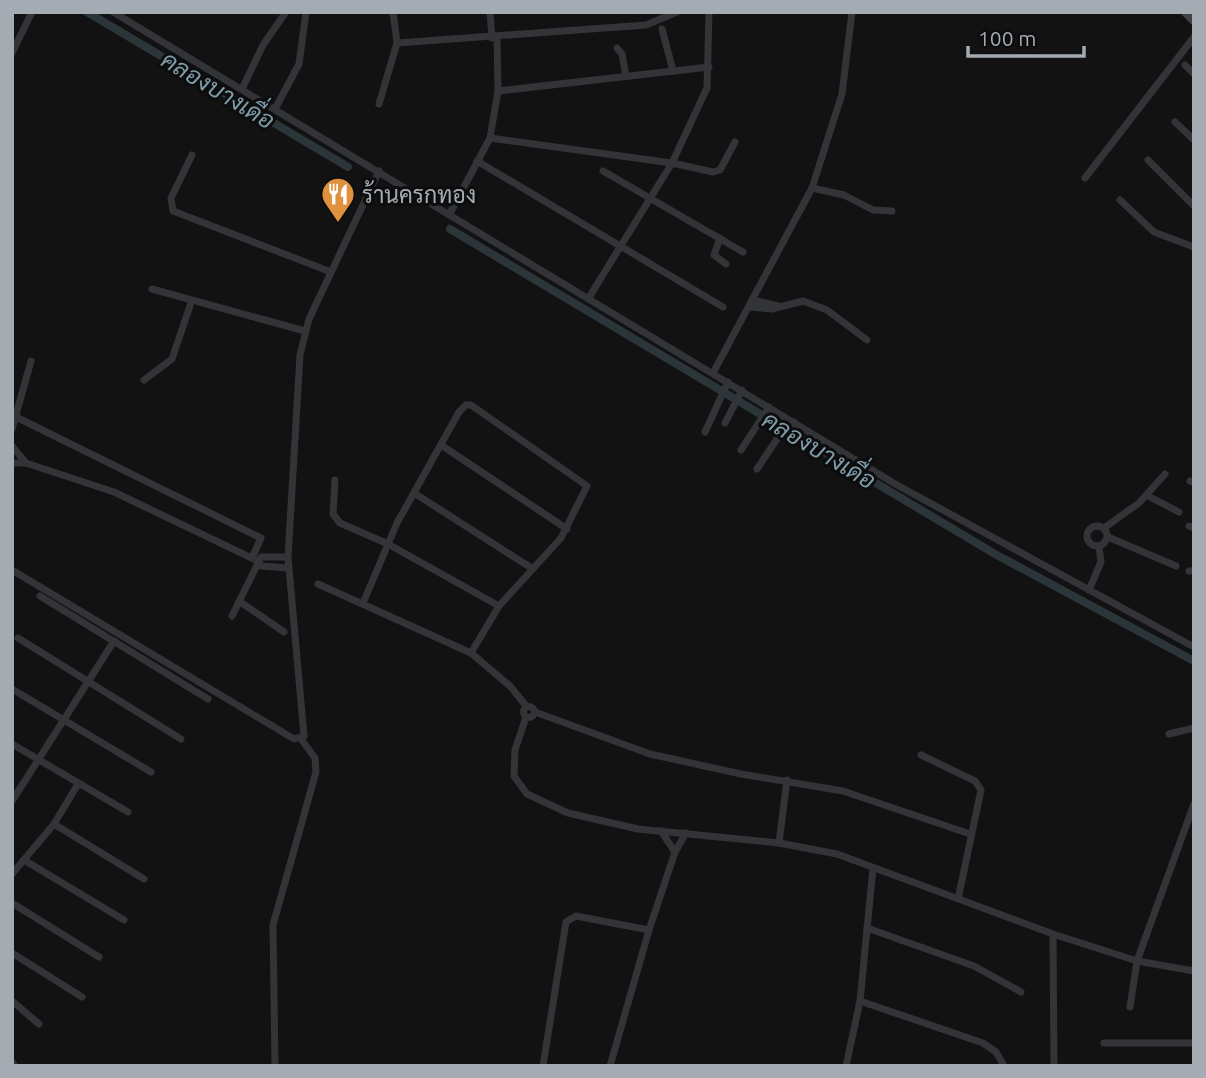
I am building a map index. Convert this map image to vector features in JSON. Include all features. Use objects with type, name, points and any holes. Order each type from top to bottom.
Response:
[{"type":"street","points":[[12,53],[32,12]]},
{"type":"street","points":[[113,12],[713,373],[725,388],[1194,648]]},
{"type":"street","points":[[242,89],[267,39],[286,12]]},
{"type":"street","points":[[275,109],[299,64],[306,12]]},
{"type":"street","points":[[379,104],[397,43],[393,12]]},
{"type":"street","points":[[397,43],[646,25],[677,12]]},
{"type":"street","points":[[588,299],[672,163],[707,88],[709,12]]},
{"type":"street","points":[[713,373],[812,188],[842,94],[852,12]]},
{"type":"street","points":[[1186,12],[1194,20]]},
{"type":"street","points":[[449,215],[490,138],[498,92],[490,13]]},
{"type":"street","points":[[662,29],[673,71]]},
{"type":"street","points":[[1084,178],[1194,37]]},
{"type":"street","points":[[617,48],[622,54],[626,76]]},
{"type":"street","points":[[1185,65],[1194,74]]},
{"type":"street","points":[[498,92],[709,67]]},
{"type":"street","points":[[1175,122],[1194,140]]},
{"type":"street","points":[[490,138],[672,163],[713,172],[720,170],[735,142]]},
{"type":"street","points":[[192,155],[171,198],[173,211],[331,272]]},
{"type":"street","points":[[1148,160],[1194,206]]},
{"type":"street","points":[[477,161],[723,307]]},
{"type":"street","points":[[301,739],[305,732],[288,556],[291,465],[304,331],[379,171]]},
{"type":"street","points":[[603,171],[743,252]]},
{"type":"street","points":[[812,188],[844,195],[873,210],[892,211]]},
{"type":"street","points":[[1120,200],[1154,232],[1194,247]]},
{"type":"street","points":[[720,238],[714,255],[726,264]]},
{"type":"street","points":[[152,289],[304,331]]},
{"type":"street","points":[[144,380],[172,359],[192,300]]},
{"type":"street","points":[[751,304],[778,306],[803,301],[815,305],[867,340]]},
{"type":"street","points":[[12,429],[31,360]]},
{"type":"street","points":[[705,432],[725,388]]},
{"type":"street","points":[[725,423],[739,395]]},
{"type":"street","points":[[363,603],[388,544],[414,493],[463,407],[476,408],[587,486],[567,529],[499,606],[471,653]]},
{"type":"street","points":[[741,450],[766,412]]},
{"type":"street","points":[[16,418],[261,538],[232,616]]},
{"type":"street","points":[[757,469],[790,426]]},
{"type":"street","points":[[441,445],[567,529]]},
{"type":"street","points":[[12,446],[26,464]]},
{"type":"street","points":[[12,463],[26,464],[114,492],[267,568],[288,568]]},
{"type":"street","points":[[1099,547],[1089,544],[1087,534],[1094,526],[1104,528],[1148,496],[1165,474]]},
{"type":"street","points":[[335,480],[333,514],[336,519],[388,544],[499,606]]},
{"type":"street","points":[[414,493],[533,569]]},
{"type":"street","points":[[1148,496],[1179,512]]},
{"type":"street","points":[[1104,528],[1108,537],[1176,566]]},
{"type":"street","points":[[1089,590],[1101,562],[1099,547],[1108,537]]},
{"type":"street","points":[[255,560],[267,556],[288,556]]},
{"type":"street","points":[[12,570],[294,738],[301,739]]},
{"type":"street","points":[[318,584],[471,653],[510,686],[527,707],[534,708],[535,712],[650,754],[741,774],[787,780],[880,802],[970,834]]},
{"type":"street","points":[[40,596],[208,699]]},
{"type":"street","points":[[239,601],[284,632]]},
{"type":"street","points":[[18,638],[181,739]]},
{"type":"street","points":[[13,800],[114,641]]},
{"type":"street","points":[[12,690],[151,772]]},
{"type":"street","points":[[527,707],[513,764],[514,775],[527,794],[558,809],[596,821],[779,843],[836,855],[1053,934],[1137,961],[1194,971]]},
{"type":"street","points":[[526,717],[534,716],[535,712]]},
{"type":"street","points":[[1170,734],[1194,728]]},
{"type":"street","points":[[275,1066],[273,925],[317,765],[301,739]]},
{"type":"street","points":[[12,744],[128,812]]},
{"type":"street","points":[[921,755],[979,784],[981,796],[970,834],[958,899]]},
{"type":"street","points":[[779,843],[787,780]]},
{"type":"street","points":[[12,874],[54,824],[78,784]]},
{"type":"street","points":[[1130,1007],[1137,961],[1194,804]]},
{"type":"street","points":[[54,824],[144,879]]},
{"type":"street","points":[[662,831],[675,852]]},
{"type":"street","points":[[610,1066],[649,930],[675,852],[685,833]]},
{"type":"street","points":[[24,859],[124,920]]},
{"type":"street","points":[[846,1066],[860,1001],[873,868]]},
{"type":"street","points":[[12,903],[99,957]]},
{"type":"street","points":[[543,1066],[566,922],[576,916],[649,930]]},
{"type":"street","points":[[867,928],[974,966],[1021,992]]},
{"type":"street","points":[[1053,934],[1054,1066]]},
{"type":"street","points":[[12,953],[82,997]]},
{"type":"street","points":[[860,1001],[983,1044],[996,1052],[1004,1066]]},
{"type":"street","points":[[12,1002],[39,1024]]},
{"type":"street","points":[[1104,1043],[1194,1043]]},
{"type":"waterway","name":"คลองบางเดื่อ","points":[[87,12],[348,167]]},
{"type":"waterway","name":"คลองบางเดื่อ","points":[[450,229],[995,554],[1194,661]]},
{"type":"place","name":"ร้านครกทอง","points":[[338,224]]}]
